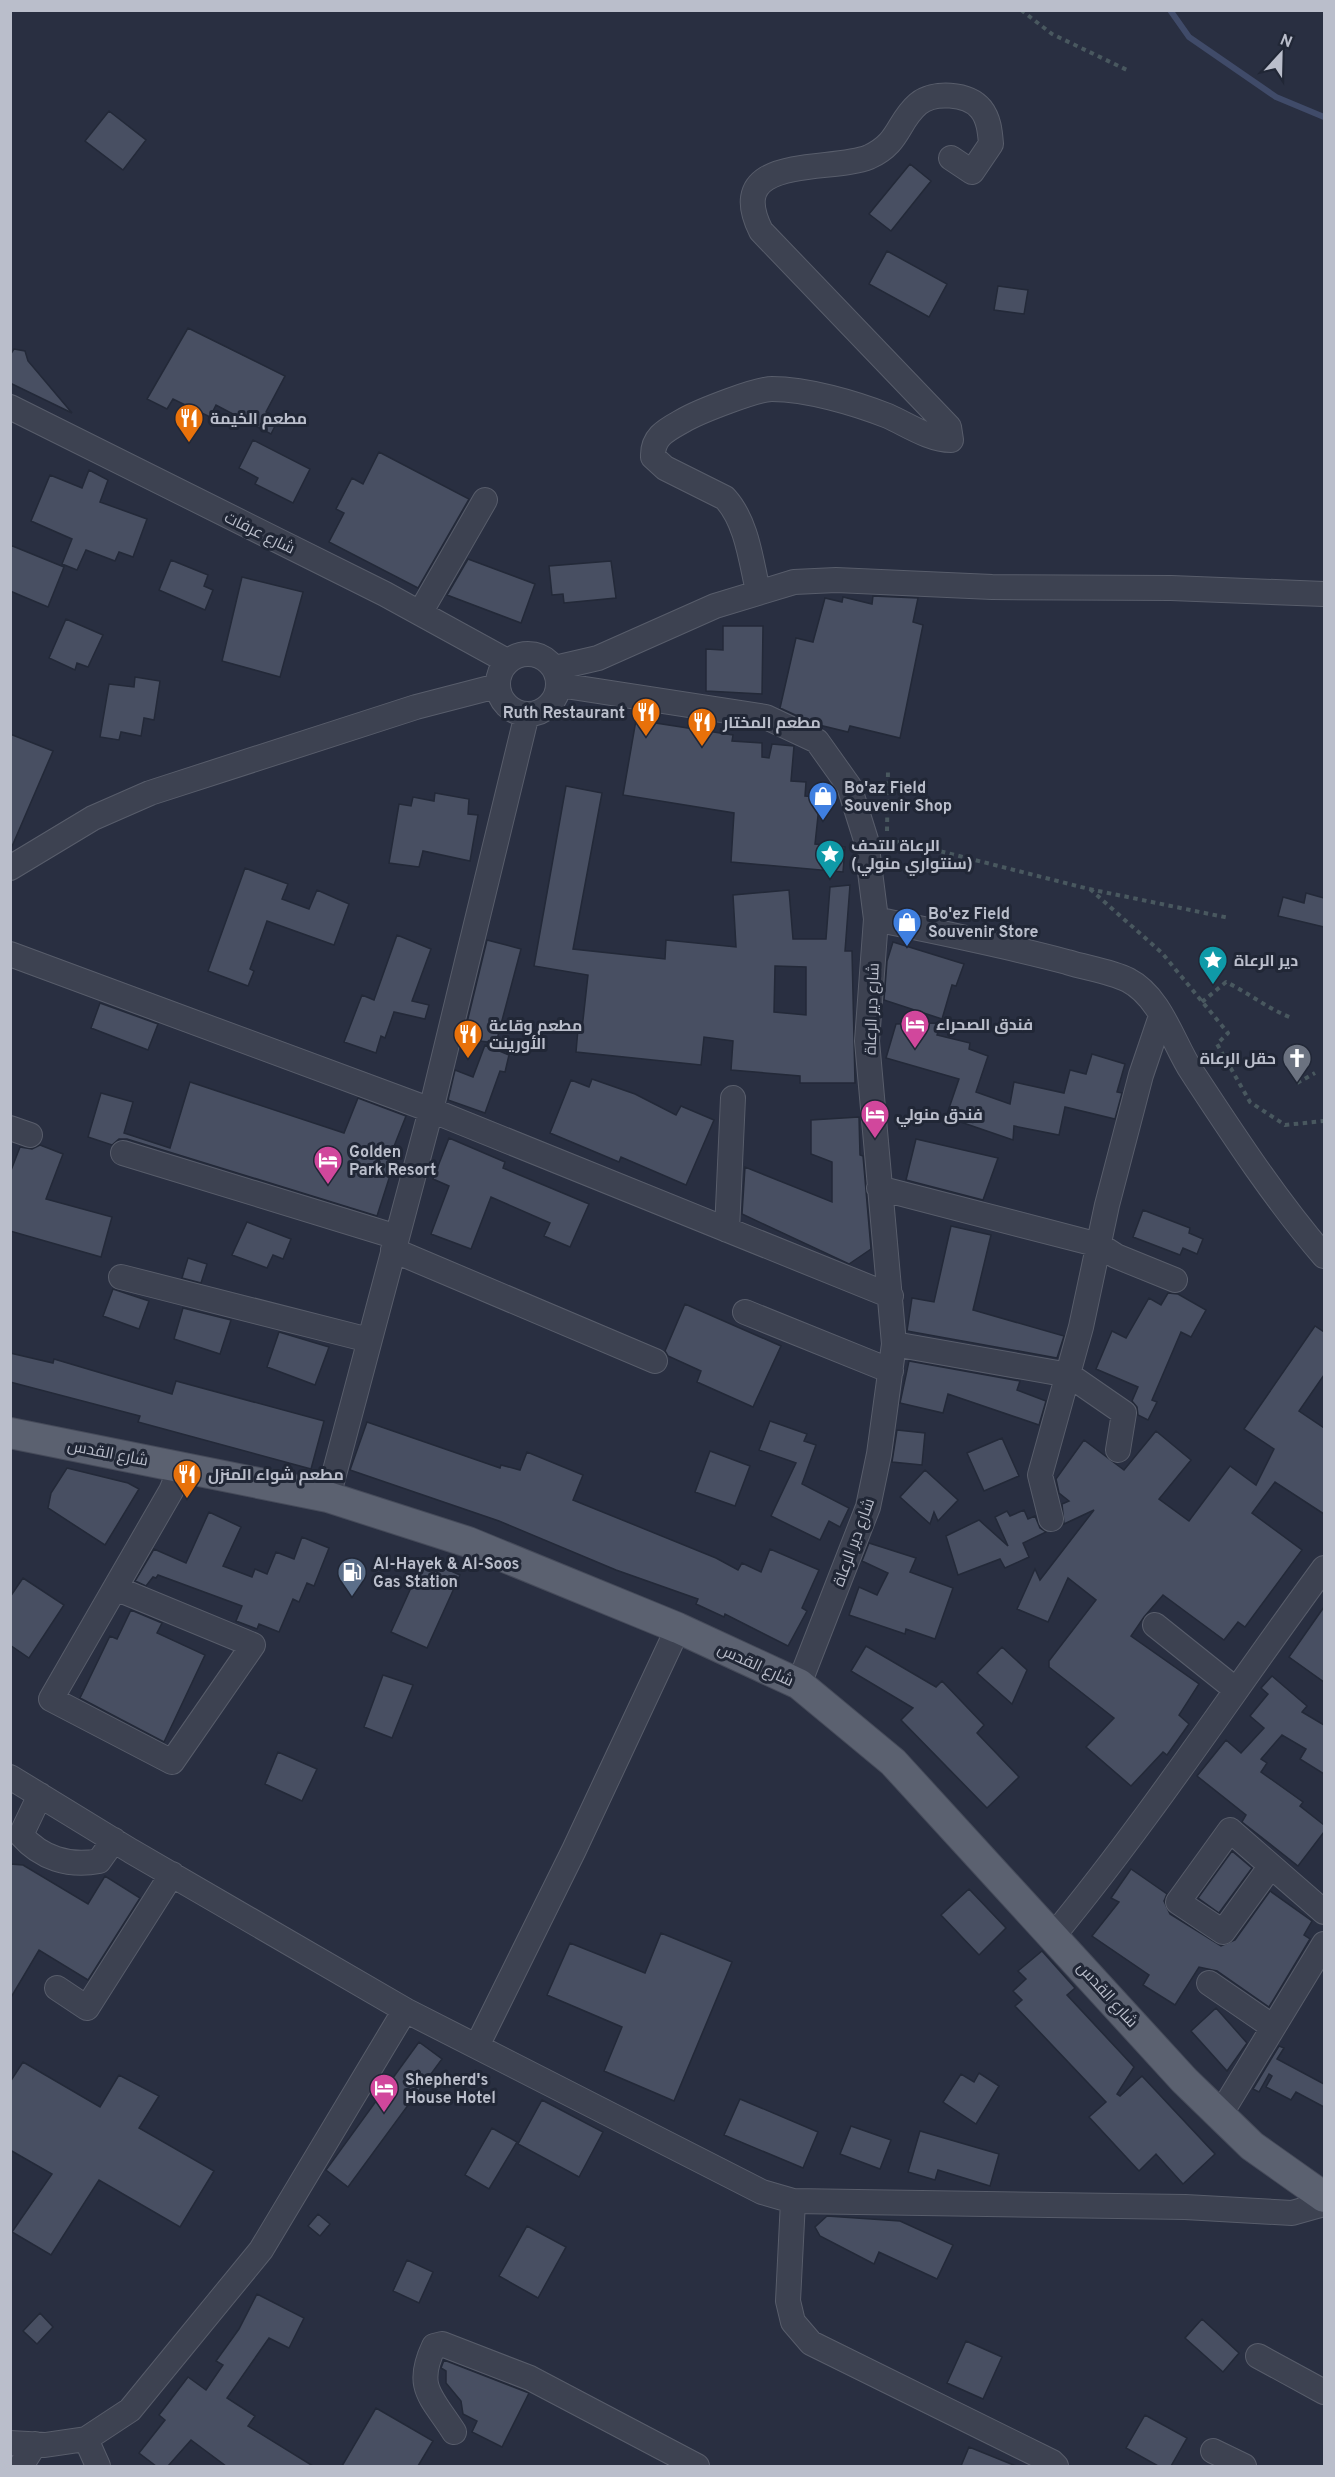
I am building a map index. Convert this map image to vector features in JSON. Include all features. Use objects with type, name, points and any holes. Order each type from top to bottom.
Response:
[{"type":"main road","name":"شارع القدس","points":[[10,1433],[328,1497],[468,1542],[678,1628],[799,1684],[893,1762],[1054,1935],[1184,2080],[1252,2146],[1324,2197]]},
{"type":"street","points":[[758,591],[741,525],[732,506],[725,498],[665,468],[653,457],[652,446],[660,434],[698,413],[770,389],[834,399],[885,415],[939,440],[951,440],[949,427],[761,231],[752,212],[752,200],[758,185],[783,170],[866,158],[888,147],[918,104],[940,96],[961,96],[981,108],[989,126],[991,144],[972,172],[951,158]]},
{"type":"street","name":"شارع عرفات","points":[[10,407],[420,613],[507,661]]},
{"type":"street","points":[[420,613],[484,500]]},
{"type":"street","points":[[557,677],[715,606],[758,591],[794,582],[836,579],[993,587],[1171,588],[1324,594]]},
{"type":"street","points":[[524,653],[540,656],[557,677],[555,698],[542,711],[527,714],[516,712],[503,701],[497,686],[500,672],[507,661],[524,653]]},
{"type":"street","name":"شارع دير الرعاة","points":[[557,677],[766,717],[817,741],[849,786],[866,840],[876,919],[867,1041],[894,1344],[879,1454],[868,1507],[799,1684]]},
{"type":"street","points":[[10,868],[93,819],[150,793],[417,707],[497,686]]},
{"type":"street","points":[[328,1497],[431,1110],[527,714]]},
{"type":"street","points":[[876,919],[1029,952],[1129,981],[1146,996],[1161,1016],[1190,1069],[1242,1147],[1293,1220],[1324,1257]]},
{"type":"street","points":[[10,954],[431,1110],[891,1296]]},
{"type":"street","points":[[1051,1519],[1040,1475],[1069,1375],[1141,1075],[1161,1016]]},
{"type":"street","points":[[727,1230],[733,1098]]},
{"type":"street","points":[[123,1153],[395,1243],[655,1361]]},
{"type":"street","points":[[879,1188],[1099,1245],[1175,1280]]},
{"type":"street","points":[[121,1277],[369,1340]]},
{"type":"street","points":[[746,1312],[891,1371]]},
{"type":"street","points":[[894,1344],[1069,1375],[1124,1413],[1118,1450]]},
{"type":"street","points":[[116,1588],[253,1645],[172,1762],[51,1699],[171,1491],[181,1467]]},
{"type":"street","points":[[1054,1935],[1118,1856],[1235,1689],[1324,1568]]},
{"type":"street","points":[[1155,1626],[1235,1689]]},
{"type":"street","points":[[477,2046],[584,1829],[678,1628]]},
{"type":"street","points":[[10,1777],[405,2010],[762,2192],[793,2201],[1162,2207],[1292,2213],[1324,2204]]},
{"type":"street","points":[[40,1795],[21,1835],[33,1849],[81,1865],[99,1862],[114,1840]]},
{"type":"street","points":[[1270,1867],[1223,1932],[1178,1902],[1230,1830],[1324,1912]]},
{"type":"street","points":[[57,1988],[87,2008],[172,1874]]},
{"type":"street","points":[[1220,2115],[1324,1944]]},
{"type":"street","points":[[1209,1983],[1274,2027]]},
{"type":"street","points":[[10,2443],[34,2444],[86,2439],[130,2410],[261,2250],[405,2010]]},
{"type":"street","points":[[793,2201],[788,2301],[794,2322],[811,2343],[1056,2466]]},
{"type":"street","points":[[454,2432],[424,2383],[425,2365],[434,2346],[442,2344],[530,2378],[697,2466]]},
{"type":"street","points":[[1258,2356],[1324,2392]]},
{"type":"street","points":[[86,2439],[98,2466]]},
{"type":"street","points":[[21,2466],[34,2444]]},
{"type":"street","points":[[1213,2451],[1244,2466]]},
{"type":"path","points":[[1021,10],[1052,34],[1127,70]]},
{"type":"path","points":[[888,771],[886,841],[908,843],[1089,889],[1229,918]]},
{"type":"path","points":[[1089,889],[1162,953],[1228,1033],[1216,1044],[1250,1102],[1285,1125],[1324,1121]]},
{"type":"path","points":[[1202,1002],[1226,982],[1254,995],[1274,1012],[1292,1018]]},
{"type":"path","points":[[1297,1083],[1315,1073]]},
{"type":"building","points":[[109,111],[146,140],[123,170],[85,141]]},
{"type":"building","points":[[910,164],[931,181],[891,231],[869,214]]},
{"type":"building","points":[[887,251],[947,284],[929,317],[869,284]]},
{"type":"building","points":[[998,286],[1028,290],[1024,314],[994,310]]},
{"type":"building","points":[[188,328],[285,376],[266,412],[279,418],[271,434],[216,405],[210,417],[173,399],[167,409],[147,399]]},
{"type":"building","points":[[14,349],[25,351],[28,361],[72,413],[10,383],[10,355]]},
{"type":"building","points":[[253,440],[310,469],[293,503],[255,484],[258,478],[239,468]]},
{"type":"building","points":[[379,452],[469,499],[418,588],[329,542],[344,513],[336,509],[352,478],[363,484]]},
{"type":"building","points":[[89,470],[108,480],[100,502],[147,519],[133,557],[119,552],[115,561],[86,550],[77,570],[62,564],[72,539],[31,521],[50,475],[82,488]]},
{"type":"building","points":[[10,545],[64,567],[48,607],[10,591]]},
{"type":"building","points":[[468,559],[535,584],[521,623],[447,595]]},
{"type":"building","points":[[171,560],[208,575],[204,586],[213,590],[205,610],[159,590]]},
{"type":"building","points":[[611,561],[616,598],[564,603],[563,594],[552,595],[549,566]]},
{"type":"building","points":[[242,577],[303,592],[280,677],[222,661]]},
{"type":"building","points":[[873,596],[918,598],[913,622],[923,625],[900,738],[850,726],[848,732],[815,724],[780,708],[796,638],[813,642],[825,598],[842,602],[843,597],[872,604]]},
{"type":"building","points":[[66,619],[103,635],[88,667],[77,663],[75,670],[49,658]]},
{"type":"building","points":[[723,626],[763,626],[762,694],[706,691],[706,649],[723,650]]},
{"type":"building","points":[[135,677],[160,681],[154,720],[144,718],[141,736],[121,732],[119,740],[100,737],[109,684],[134,687]]},
{"type":"building","points":[[636,720],[733,735],[732,741],[762,743],[762,757],[769,758],[772,744],[794,746],[791,781],[806,782],[805,796],[820,797],[815,844],[845,847],[843,872],[731,862],[734,813],[623,795]]},
{"type":"building","points":[[10,734],[53,751],[10,851]]},
{"type":"building","points":[[566,786],[602,793],[573,949],[665,959],[666,940],[736,947],[733,895],[789,890],[793,939],[826,939],[830,887],[850,885],[845,951],[852,951],[855,1083],[800,1083],[800,1076],[731,1070],[733,1041],[704,1037],[701,1065],[576,1052],[578,1029],[582,1029],[588,975],[534,966]],"holes":[[[775,966],[806,967],[806,1015],[774,1012]]]},
{"type":"building","points":[[435,793],[469,799],[468,814],[478,815],[470,861],[423,851],[419,867],[389,863],[399,804],[411,806],[413,797],[434,801]]},
{"type":"building","points":[[245,868],[288,884],[282,899],[309,909],[317,890],[349,904],[334,945],[267,921],[250,969],[254,971],[248,986],[208,971]]},
{"type":"building","points":[[1306,893],[1324,898],[1324,927],[1278,916],[1283,897],[1304,903]]},
{"type":"building","points":[[397,935],[431,949],[412,1001],[429,1005],[425,1019],[394,1012],[385,1038],[381,1036],[376,1053],[344,1042],[362,995],[374,1000]]},
{"type":"building","points":[[487,940],[521,949],[496,1043],[463,1039]]},
{"type":"building","points":[[893,942],[964,964],[956,986],[952,985],[942,1019],[884,1000],[887,961]]},
{"type":"building","points":[[100,1003],[158,1024],[148,1050],[91,1028]]},
{"type":"building","points":[[941,1023],[937,1035],[970,1043],[969,1049],[988,1056],[976,1092],[1010,1104],[1014,1082],[1064,1093],[1070,1070],[1086,1074],[1092,1054],[1125,1064],[1117,1092],[1122,1093],[1115,1119],[1065,1107],[1059,1135],[1014,1126],[1013,1140],[946,1117],[959,1079],[886,1058],[896,1024]]},
{"type":"building","points":[[485,1045],[509,1055],[505,1072],[500,1071],[485,1113],[448,1100],[455,1070],[473,1077]]},
{"type":"building","points":[[592,1079],[635,1094],[676,1115],[681,1106],[714,1120],[686,1185],[621,1157],[619,1162],[550,1133],[571,1080],[589,1087]]},
{"type":"building","points":[[190,1082],[344,1133],[358,1098],[406,1116],[387,1164],[393,1166],[377,1216],[127,1139],[119,1139],[112,1145],[88,1137],[101,1093],[133,1102],[124,1133],[170,1148]]},
{"type":"building","points":[[859,1117],[860,1155],[863,1156],[871,1249],[849,1264],[742,1214],[745,1167],[832,1202],[832,1162],[811,1154],[811,1120]]},
{"type":"building","points":[[449,1138],[505,1162],[503,1168],[589,1204],[570,1247],[544,1236],[550,1223],[491,1197],[471,1249],[431,1234],[449,1186],[433,1179]]},
{"type":"building","points":[[916,1139],[998,1158],[983,1200],[906,1180]]},
{"type":"building","points":[[40,1145],[63,1154],[46,1199],[112,1217],[101,1257],[10,1231],[10,1173],[20,1147],[32,1149]]},
{"type":"building","points":[[1143,1210],[1190,1228],[1189,1233],[1203,1239],[1197,1254],[1183,1248],[1180,1255],[1133,1237]]},
{"type":"building","points":[[247,1222],[291,1239],[283,1259],[273,1255],[267,1268],[232,1255]]},
{"type":"building","points":[[951,1226],[991,1235],[973,1310],[1064,1336],[1057,1358],[907,1331],[912,1298],[934,1302]]},
{"type":"building","points":[[188,1258],[207,1264],[201,1283],[182,1278]]},
{"type":"building","points":[[113,1289],[149,1301],[139,1329],[103,1316]]},
{"type":"building","points":[[1168,1293],[1178,1294],[1206,1310],[1191,1337],[1181,1332],[1152,1400],[1157,1402],[1148,1420],[1138,1415],[1137,1407],[1132,1401],[1138,1387],[1096,1369],[1112,1331],[1126,1338],[1149,1298],[1161,1305]]},
{"type":"building","points":[[685,1304],[781,1346],[753,1407],[697,1382],[701,1371],[668,1356],[665,1351]]},
{"type":"building","points":[[183,1308],[231,1320],[220,1354],[174,1339]]},
{"type":"building","points":[[1315,1326],[1324,1332],[1324,1375],[1299,1411],[1324,1428],[1324,1514],[1275,1482],[1252,1513],[1302,1550],[1245,1627],[1238,1622],[1224,1640],[1163,1595],[1144,1617],[1131,1636],[1199,1684],[1179,1715],[1189,1724],[1167,1755],[1163,1752],[1131,1786],[1086,1747],[1114,1718],[1049,1667],[1049,1661],[1096,1600],[1068,1578],[1048,1622],[1017,1609],[1035,1569],[1040,1580],[1094,1510],[1064,1524],[1062,1504],[1069,1501],[1059,1493],[1056,1479],[1084,1440],[1124,1470],[1156,1431],[1191,1460],[1159,1499],[1189,1521],[1230,1466],[1256,1485],[1274,1449],[1244,1429]]},
{"type":"building","points":[[279,1332],[329,1347],[315,1385],[267,1367]]},
{"type":"building","points":[[10,1353],[53,1363],[54,1359],[172,1394],[176,1381],[324,1421],[311,1469],[138,1422],[140,1416],[10,1382]]},
{"type":"building","points":[[909,1361],[1020,1381],[1017,1390],[1046,1401],[1039,1425],[948,1394],[943,1413],[900,1403]]},
{"type":"building","points":[[770,1421],[807,1434],[804,1441],[816,1445],[802,1484],[849,1508],[840,1527],[829,1521],[820,1540],[771,1516],[796,1463],[759,1450]]},
{"type":"building","points":[[367,1422],[500,1468],[501,1465],[520,1470],[527,1452],[583,1475],[573,1500],[716,1558],[738,1570],[742,1563],[761,1572],[770,1549],[819,1570],[802,1608],[807,1611],[788,1646],[725,1614],[724,1617],[696,1604],[698,1599],[616,1570],[499,1521],[350,1470]]},
{"type":"building","points":[[897,1430],[925,1433],[922,1465],[892,1462]]},
{"type":"building","points":[[1002,1438],[1019,1476],[984,1491],[967,1453]]},
{"type":"building","points":[[710,1451],[750,1466],[735,1506],[695,1492]]},
{"type":"building","points":[[67,1468],[128,1483],[139,1489],[105,1545],[48,1508],[51,1493]]},
{"type":"building","points":[[925,1470],[958,1500],[938,1521],[934,1512],[930,1524],[900,1497]]},
{"type":"building","points":[[1024,1510],[1028,1519],[1035,1516],[1040,1528],[1046,1532],[1023,1543],[1029,1557],[1005,1568],[1000,1559],[958,1575],[946,1536],[979,1520],[1008,1546],[995,1517],[1007,1511],[1010,1516]]},
{"type":"building","points":[[209,1512],[241,1527],[223,1566],[252,1577],[255,1569],[267,1574],[276,1552],[294,1559],[302,1537],[329,1548],[314,1586],[307,1583],[299,1602],[293,1599],[279,1632],[259,1624],[257,1629],[236,1621],[242,1606],[158,1575],[156,1578],[153,1577],[146,1586],[135,1581],[154,1549],[186,1563]]},
{"type":"building","points":[[869,1543],[916,1558],[910,1572],[953,1588],[935,1639],[906,1629],[905,1634],[849,1615],[859,1587],[877,1595],[888,1573],[862,1561]]},
{"type":"building","points":[[424,1559],[460,1575],[427,1648],[391,1632]]},
{"type":"building","points":[[23,1578],[64,1605],[29,1658],[10,1645],[10,1597]]},
{"type":"building","points":[[1324,1607],[1324,1682],[1289,1657]]},
{"type":"building","points":[[131,1610],[162,1623],[157,1633],[205,1655],[164,1742],[80,1698],[110,1636],[117,1639]]},
{"type":"building","points":[[866,1646],[936,1687],[942,1681],[984,1725],[977,1733],[1019,1777],[987,1808],[901,1720],[913,1708],[851,1671]]},
{"type":"building","points":[[1002,1647],[1027,1670],[1012,1704],[977,1673]]},
{"type":"building","points":[[383,1675],[413,1685],[392,1738],[364,1727]]},
{"type":"building","points":[[1272,1676],[1307,1706],[1302,1712],[1324,1725],[1324,1774],[1300,1759],[1306,1749],[1282,1735],[1261,1759],[1267,1763],[1261,1772],[1303,1802],[1300,1806],[1324,1825],[1324,1832],[1298,1866],[1242,1822],[1246,1815],[1197,1776],[1226,1740],[1241,1753],[1264,1728],[1250,1716],[1268,1694],[1261,1688]]},
{"type":"building","points":[[278,1752],[317,1769],[302,1801],[265,1784]]},
{"type":"building","points":[[1232,1851],[1252,1868],[1219,1913],[1198,1898]]},
{"type":"building","points":[[10,1864],[23,1865],[88,1904],[105,1876],[140,1898],[88,1980],[39,1950],[10,1999]]},
{"type":"building","points":[[1131,1869],[1167,1894],[1164,1901],[1170,1914],[1221,1946],[1235,1940],[1270,1891],[1312,1921],[1304,1935],[1310,1939],[1269,2007],[1217,1971],[1199,1967],[1175,2005],[1143,1985],[1149,1975],[1092,1936],[1119,1902],[1111,1898]]},
{"type":"building","points":[[969,1889],[1006,1928],[979,1955],[941,1915]]},
{"type":"building","points":[[661,1933],[732,1962],[674,2101],[604,2071],[622,2027],[547,1995],[570,1943],[645,1973]]},
{"type":"building","points":[[1042,1951],[1075,1988],[1067,1995],[1134,2067],[1117,2094],[1120,2096],[1142,2076],[1215,2154],[1183,2184],[1156,2154],[1139,2171],[1089,2117],[1106,2102],[1015,2006],[1022,2000],[1013,1991],[1026,1979],[1018,1971]]},
{"type":"building","points":[[1216,2008],[1247,2043],[1227,2071],[1191,2031]]},
{"type":"building","name":"Shepherd's House Hotel","points":[[419,2042],[442,2059],[348,2187],[326,2170]]},
{"type":"building","points":[[1279,2046],[1284,2048],[1277,2059],[1324,2084],[1324,2107],[1296,2092],[1291,2100],[1266,2087],[1272,2076],[1269,2074],[1259,2092],[1253,2089]]},
{"type":"building","points":[[23,2062],[100,2107],[119,2075],[159,2096],[139,2128],[214,2171],[180,2227],[99,2180],[51,2255],[12,2232],[52,2174],[10,2150],[10,2082]]},
{"type":"building","points":[[979,2073],[999,2086],[976,2124],[943,2102],[961,2074],[974,2082]]},
{"type":"building","points":[[740,2099],[818,2132],[803,2168],[724,2135]]},
{"type":"building","points":[[542,2100],[603,2132],[579,2177],[518,2144]]},
{"type":"building","points":[[851,2126],[891,2140],[880,2169],[840,2154]]},
{"type":"building","points":[[492,2128],[517,2142],[489,2189],[465,2175]]},
{"type":"building","points":[[920,2131],[999,2154],[990,2186],[938,2170],[935,2180],[908,2172]]},
{"type":"building","points":[[318,2214],[330,2224],[320,2236],[308,2226]]},
{"type":"building","points":[[827,2216],[900,2221],[953,2245],[937,2279],[879,2252],[874,2264],[820,2236],[815,2227]]},
{"type":"building","points":[[527,2226],[566,2247],[538,2298],[499,2276]]},
{"type":"building","points":[[407,2260],[433,2272],[419,2303],[393,2291]]},
{"type":"building","points":[[257,2294],[304,2318],[289,2348],[269,2338],[227,2398],[255,2416],[248,2426],[313,2466],[226,2466],[191,2440],[168,2466],[156,2466],[139,2453],[165,2420],[159,2415],[188,2377],[206,2390],[223,2365],[216,2361],[239,2329]]},
{"type":"building","points":[[40,2313],[53,2327],[37,2344],[23,2331]]},
{"type":"building","points":[[1202,2319],[1239,2353],[1223,2372],[1185,2338]]},
{"type":"building","points":[[966,2341],[1002,2357],[983,2399],[947,2383]]},
{"type":"building","points":[[444,2360],[529,2393],[502,2447],[472,2432],[477,2421],[463,2414],[461,2401],[446,2383],[446,2371],[441,2368]]},
{"type":"building","points":[[376,2408],[433,2441],[418,2466],[342,2466]]},
{"type":"building","points":[[1145,2415],[1187,2438],[1171,2466],[1158,2466],[1126,2448]]},
{"type":"building","points":[[969,2447],[1016,2466],[961,2466]]},
{"type":"waterway","points":[[1170,10],[1189,37],[1276,97],[1324,117]]},
{"type":"place","name":"مطعم الخيمة","points":[[189,444]]},
{"type":"place","name":"Ruth Restaurant","points":[[646,738]]},
{"type":"place","name":"مطعم المختار","points":[[702,748]]},
{"type":"place","name":"Bo'az Field Souvenir Shop","points":[[823,822]]},
{"type":"place","name":"الرعاة للتحف (سنتواري منولي)","points":[[830,880]]},
{"type":"place","name":"Bo'ez Field Souvenir Store","points":[[907,948]]},
{"type":"place","name":"دير الرعاة","points":[[1213,986]]},
{"type":"place","name":"فندق الصحراء","points":[[915,1050]]},
{"type":"place","name":"مطعم وقاعة الأورينت","points":[[468,1060]]},
{"type":"place","name":"حقل الرعاة","points":[[1297,1084]]},
{"type":"place","name":"فندق منولي","points":[[875,1140]]},
{"type":"place","name":"Golden Park Resort","points":[[328,1186]]},
{"type":"place","name":"مطعم شواء المنزل","points":[[187,1500]]},
{"type":"place","name":"Al-Hayek & Al-Soos Gas Station","points":[[352,1598]]},
{"type":"place","name":"Shepherd's House Hotel","points":[[384,2114]]}]
